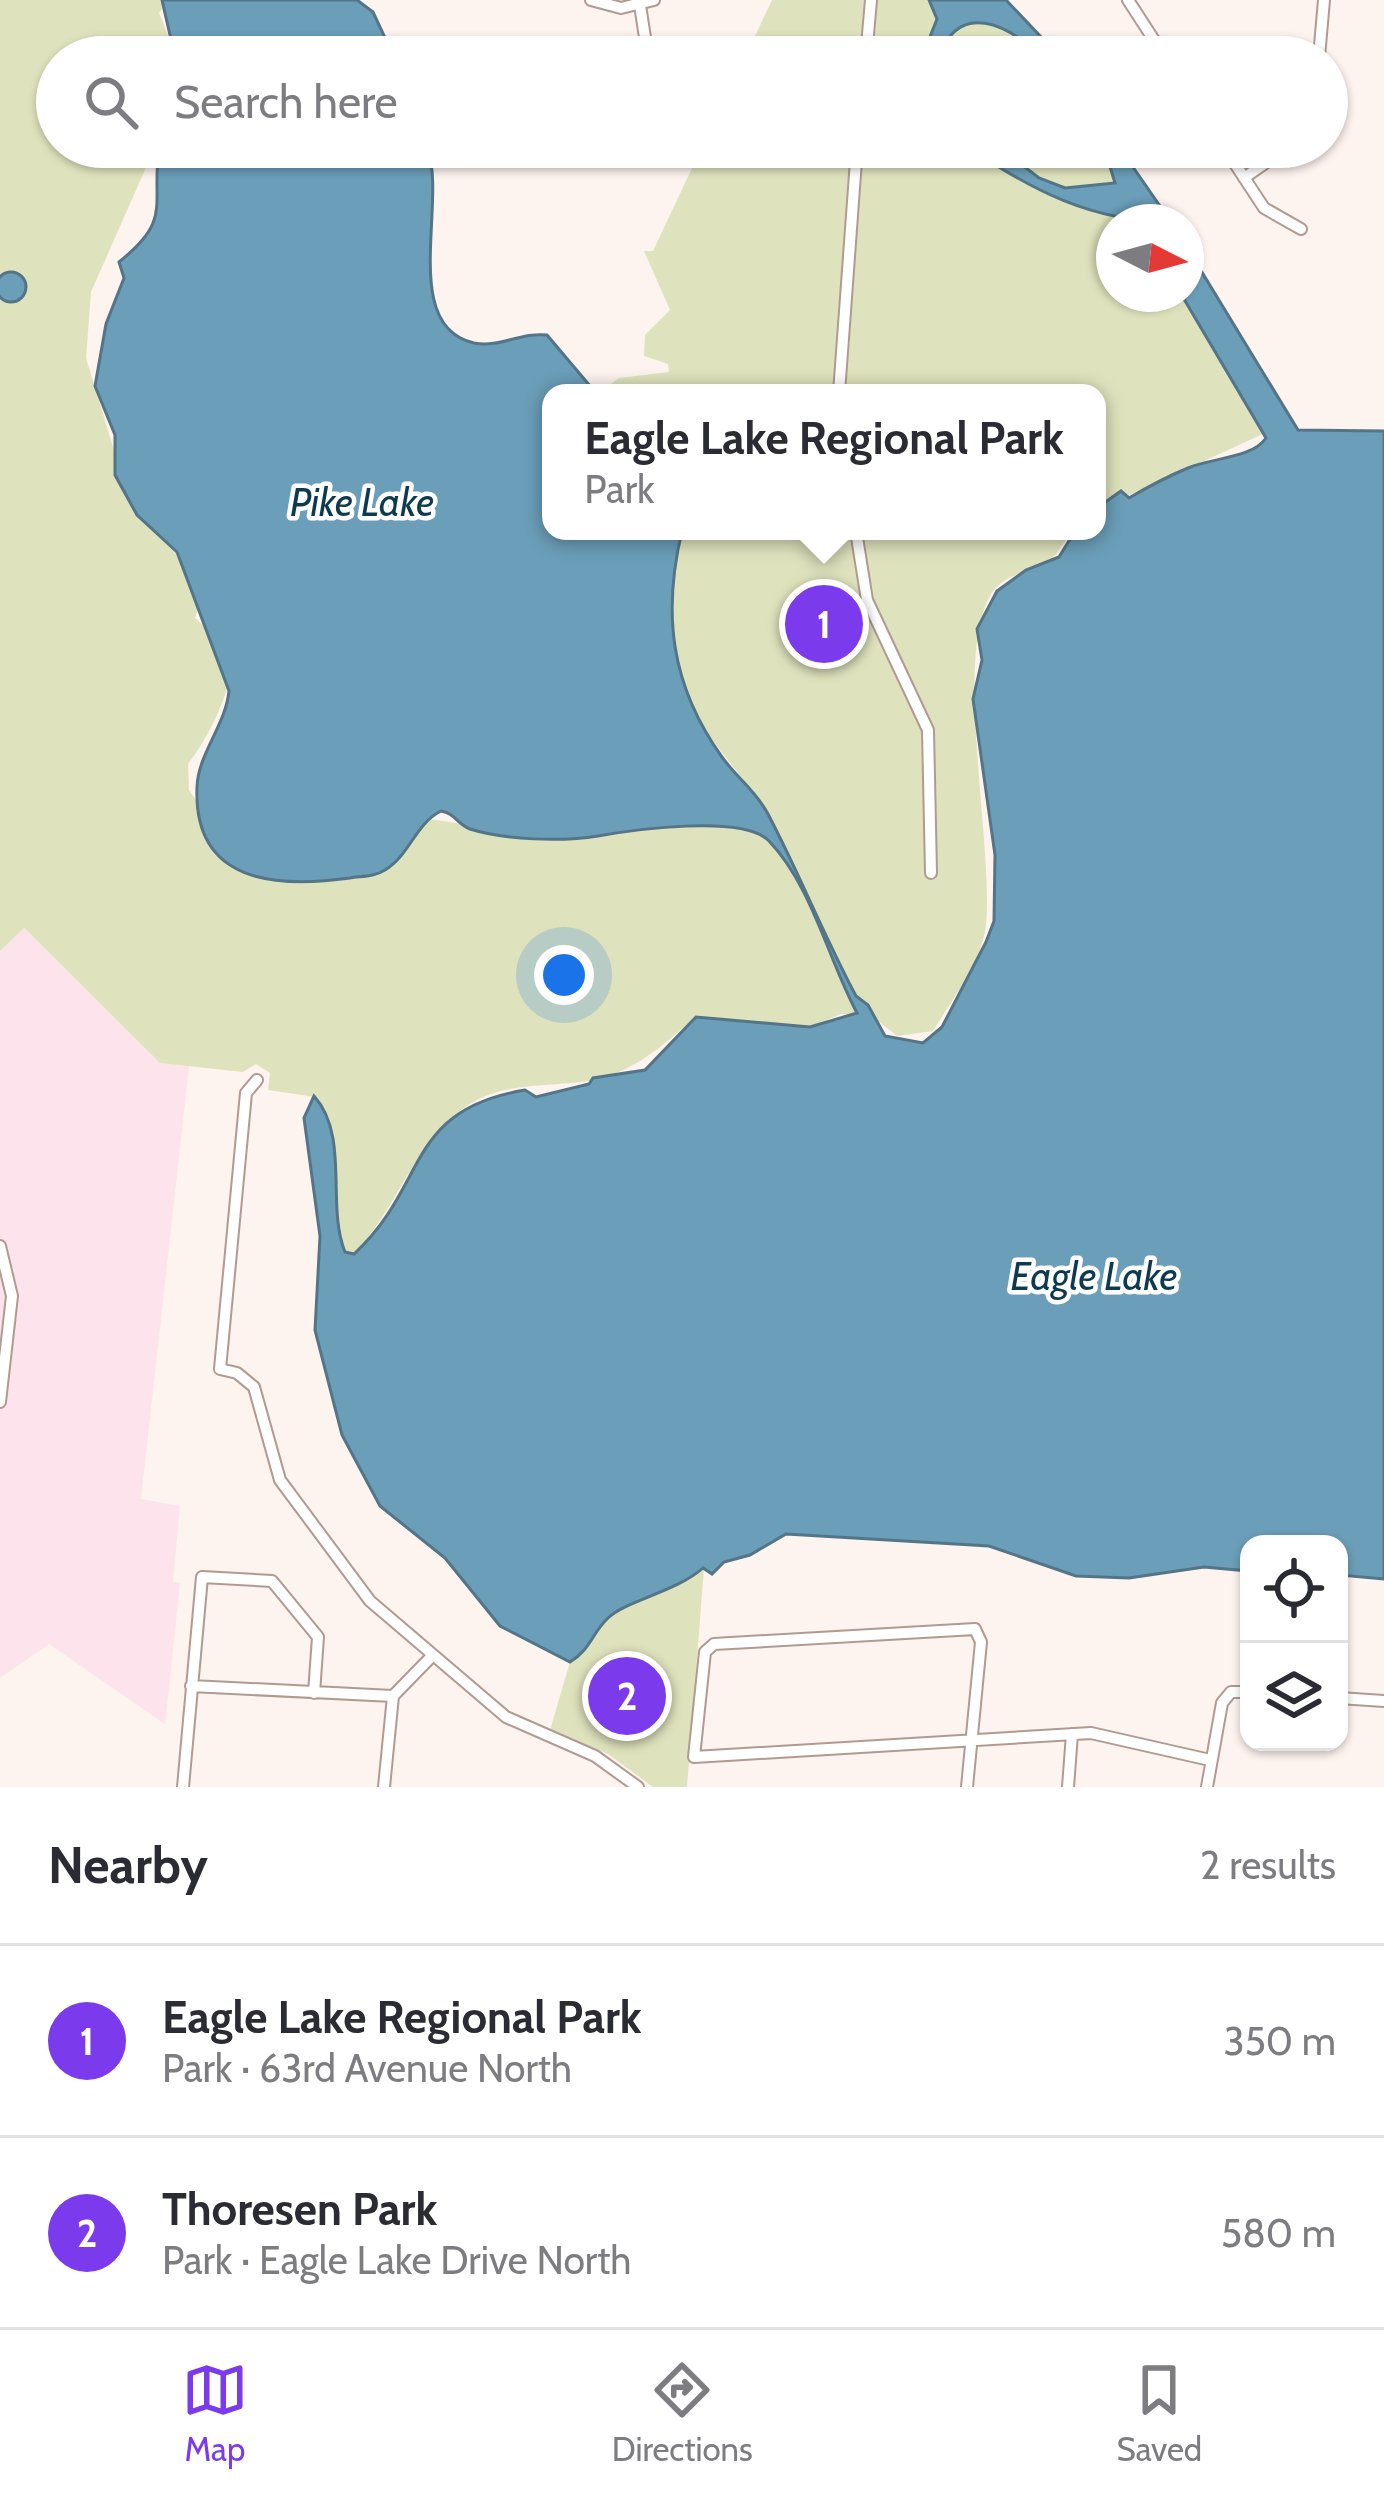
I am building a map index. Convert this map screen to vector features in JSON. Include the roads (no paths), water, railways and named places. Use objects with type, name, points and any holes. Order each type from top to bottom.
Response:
[{"type":"street","points":[[591,0],[611,8],[654,0]]},
{"type":"street","points":[[868,36],[871,0]]},
{"type":"street","points":[[1128,0],[1151,36]]},
{"type":"street","points":[[1321,36],[1324,0]]},
{"type":"street","points":[[640,5],[645,36]]},
{"type":"street","points":[[840,384],[855,168]]},
{"type":"street","points":[[1238,168],[1264,208],[1301,229]]},
{"type":"street","points":[[1244,178],[1258,168]]},
{"type":"street","points":[[857,540],[867,600],[928,730],[931,873]]},
{"type":"street","points":[[257,1080],[245,1093],[220,1369],[237,1373],[254,1387],[274,1468],[370,1601],[506,1717],[595,1756],[638,1787]]},
{"type":"street","points":[[0,1246],[12,1296],[0,1402]]},
{"type":"street","points":[[183,1787],[202,1577],[272,1581],[284,1592],[318,1637],[314,1693]]},
{"type":"street","points":[[967,1787],[972,1739],[982,1642],[975,1629],[709,1647],[694,1757],[972,1739],[1072,1734],[1112,1736],[1210,1760]]},
{"type":"street","points":[[385,1787],[393,1696],[431,1657]]},
{"type":"street","points":[[191,1686],[393,1696]]},
{"type":"street","points":[[1208,1787],[1226,1695],[1240,1693]]},
{"type":"street","points":[[1348,1699],[1384,1701]]},
{"type":"street","points":[[1068,1787],[1072,1734]]},
{"type":"water","points":[[162,0],[357,0],[373,12],[384,36],[170,36]]},
{"type":"water","points":[[929,0],[1006,0],[1040,36],[1015,36],[999,27],[971,23],[951,36],[930,36],[937,19]]},
{"type":"water","name":"Eagle Lake","points":[[157,168],[432,168],[432,287],[438,313],[451,332],[474,343],[547,335],[588,384],[542,384],[542,540],[680,540],[672,620],[691,703],[722,757],[768,814],[856,996],[868,1005],[885,1036],[923,1043],[942,1027],[994,921],[995,855],[973,699],[982,660],[977,629],[997,591],[1026,570],[1059,557],[1069,540],[1106,540],[1106,502],[1121,491],[1129,498],[1188,468],[1252,450],[1266,438],[1192,312],[1204,312],[1204,276],[1298,430],[1384,431],[1384,1579],[1348,1576],[1348,1535],[1240,1535],[1240,1570],[1204,1567],[1129,1578],[1076,1576],[989,1546],[786,1534],[750,1555],[724,1562],[712,1574],[703,1568],[616,1612],[570,1662],[500,1626],[445,1558],[380,1506],[342,1435],[315,1330],[320,1236],[304,1118],[314,1096],[325,1112],[335,1151],[340,1234],[345,1252],[354,1254],[378,1228],[437,1132],[486,1100],[525,1090],[536,1097],[589,1084],[593,1078],[645,1070],[696,1017],[810,1027],[857,1013],[808,901],[784,859],[769,841],[736,828],[686,826],[534,839],[470,829],[441,811],[394,864],[372,875],[295,882],[245,873],[224,861],[209,844],[199,819],[197,787],[229,691],[177,552],[137,515],[115,475],[115,435],[95,386],[106,324],[124,278],[119,262],[153,223]]},
{"type":"water","points":[[1001,168],[1026,168],[1065,188],[1115,183],[1110,168],[1134,168],[1159,204],[1096,204],[1096,212],[1039,190]]},
{"type":"water","points":[[17,273],[25,281],[22,298],[11,302],[0,298],[0,276]]},
{"type":"place","name":"Eagle Lake Regional Park","points":[[824,624]]},
{"type":"place","name":"Thoresen Park","points":[[627,1696]]},
{"type":"water label","name":"Pike Lake","points":[[362,502]]}]
